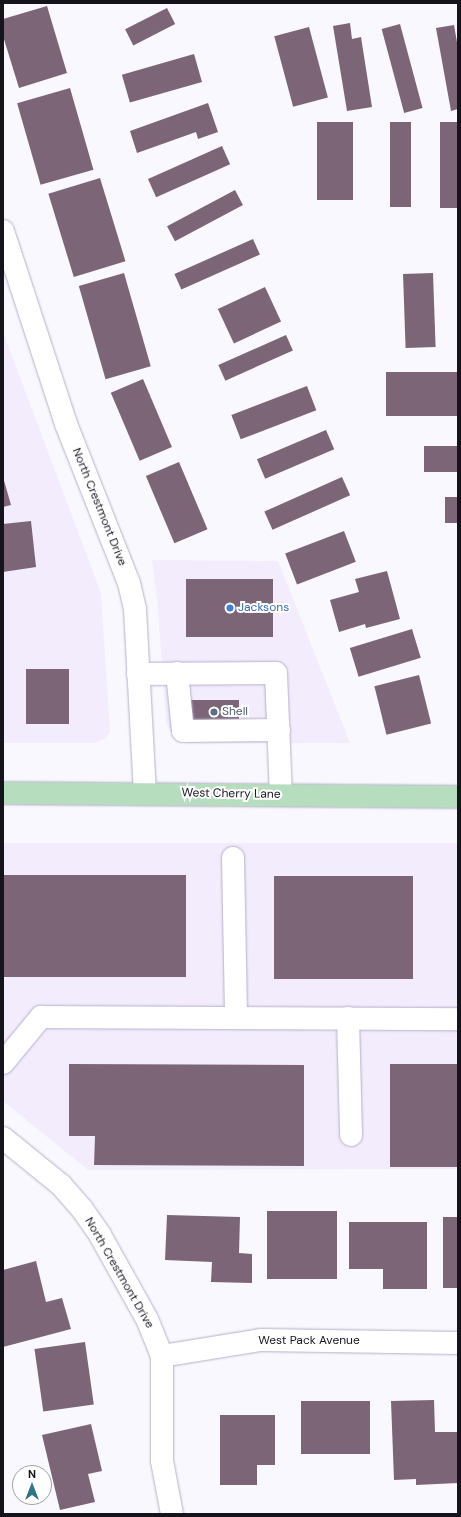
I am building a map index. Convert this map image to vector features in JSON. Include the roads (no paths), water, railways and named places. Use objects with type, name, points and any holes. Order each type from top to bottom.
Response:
[{"type":"main road","name":"West Cherry Lane","points":[[3,792],[458,797]]},
{"type":"street","name":"North Crestmont Drive","points":[[3,231],[10,279],[129,583],[135,609],[145,793]]},
{"type":"street","points":[[176,673],[183,731],[279,730]]},
{"type":"street","points":[[138,674],[276,673],[281,795]]},
{"type":"street","points":[[233,858],[236,1018]]},
{"type":"street","points":[[3,1063],[41,1017],[458,1019]]},
{"type":"street","points":[[348,1018],[351,1135]]},
{"type":"street","name":"North Crestmont Drive","points":[[3,1138],[61,1185],[82,1209],[100,1235],[147,1319],[162,1356],[162,1461],[172,1514]]},
{"type":"street","name":"West Pack Avenue","points":[[162,1356],[261,1340],[458,1343]]},
{"type":"place","name":"Jacksons","points":[[230,608]]},
{"type":"place","name":"Shell","points":[[214,712]]}]
